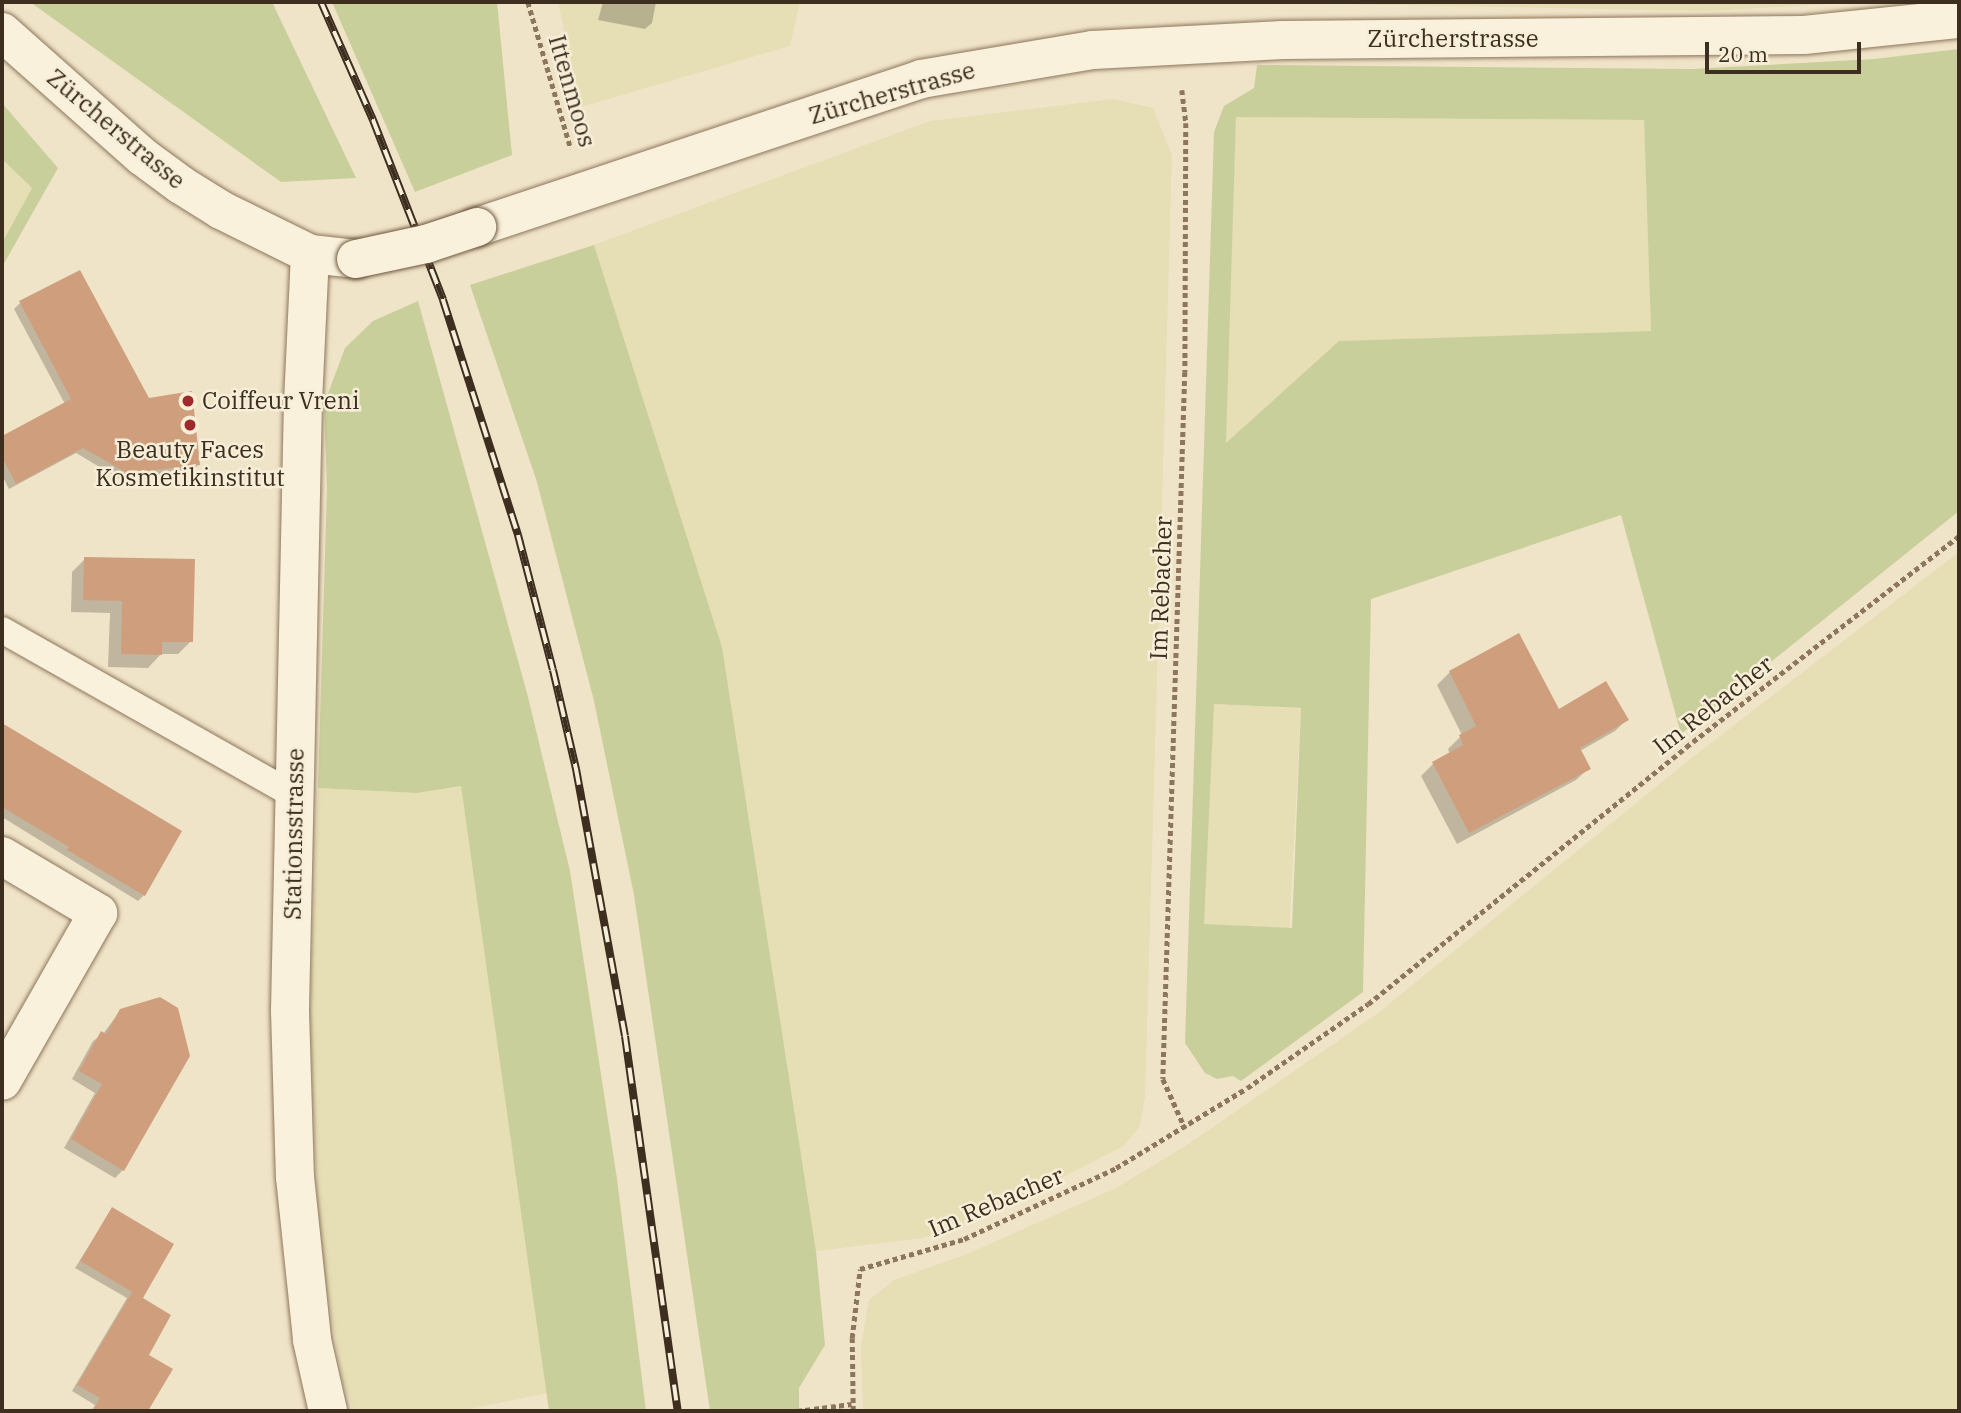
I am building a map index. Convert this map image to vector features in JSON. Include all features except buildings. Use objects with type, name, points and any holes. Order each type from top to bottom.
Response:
[{"type":"main road","name":"Zürcherstrasse","points":[[2,32],[143,157],[221,210],[310,254],[356,259],[426,244],[921,79],[1093,50],[1283,40],[1804,36],[1959,19]]},
{"type":"main road","name":"Stationsstrasse","points":[[310,254],[303,400],[290,1011],[295,1177],[312,1340],[328,1411]]},
{"type":"main road","points":[[2,856],[98,914],[2,1081]]},
{"type":"lane","points":[[2,630],[294,795]]},
{"type":"path","name":"Ittenmoos","points":[[528,2],[583,190]]},
{"type":"path","name":"Im Rebacher","points":[[1177,45],[1186,123],[1185,372],[1163,1079],[1185,1128]]},
{"type":"path","name":"Im Rebacher","points":[[852,1411],[852,1338],[860,1269],[964,1239],[1116,1168],[1185,1128],[1368,1004],[1686,747],[1959,536]]},
{"type":"path","points":[[797,1411],[852,1404]]},
{"type":"shaded area","points":[[558,2],[800,2],[790,46],[581,107]]},
{"type":"shaded area","points":[[1229,2],[1861,2],[1711,11]]},
{"type":"shaded area","points":[[1113,99],[1153,108],[1172,155],[1145,1096],[1140,1126],[1124,1146],[987,1215],[923,1238],[816,1251],[722,647],[594,245],[930,121]]},
{"type":"shaded area","points":[[1236,117],[1644,120],[1651,331],[1339,341],[1225,444]]},
{"type":"shaded area","points":[[2,159],[32,188],[2,243]]},
{"type":"shaded area","points":[[1959,552],[1959,1411],[863,1411],[861,1346],[869,1300],[894,1280],[967,1254],[1116,1188],[1190,1143],[1378,1013],[1690,759]]},
{"type":"shaded area","points":[[1213,704],[1301,709],[1289,928],[1201,924]]},
{"type":"shaded area","points":[[461,786],[547,1393],[461,1411],[354,1411],[342,1380],[322,1259],[317,1189],[310,1016],[318,788],[417,793]]},
{"type":"green space","points":[[30,2],[272,2],[356,178],[281,182]]},
{"type":"green space","points":[[332,2],[497,2],[512,155],[415,192]]},
{"type":"green space","points":[[1959,49],[1959,511],[1681,734],[1621,515],[1371,599],[1363,992],[1241,1081],[1233,1076],[1217,1079],[1205,1073],[1185,1043],[1214,132],[1224,106],[1254,88],[1257,65],[1693,69],[1874,59]],"holes":[[[1236,117],[1644,120],[1651,331],[1339,341],[1226,443]],[[1214,704],[1301,708],[1292,928],[1204,924]]]},
{"type":"green space","points":[[2,103],[58,168],[2,267],[2,243],[32,188],[2,159]]},
{"type":"green space","points":[[594,245],[722,647],[816,1251],[825,1345],[799,1388],[799,1411],[710,1411],[634,895],[594,701],[537,482],[470,285]]},
{"type":"green space","points":[[418,301],[527,693],[570,871],[617,1179],[646,1411],[549,1411],[461,786],[417,793],[318,788],[327,488],[324,404],[345,348],[373,321]]},
{"type":"railway","points":[[321,2],[373,120],[443,300],[518,535],[553,670],[576,769],[625,1036],[678,1411]]},
{"type":"place","name":"Coiffeur Vreni","points":[[188,401]]},
{"type":"place","name":"Beauty Faces Kosmetikinstitut","points":[[190,425]]}]
